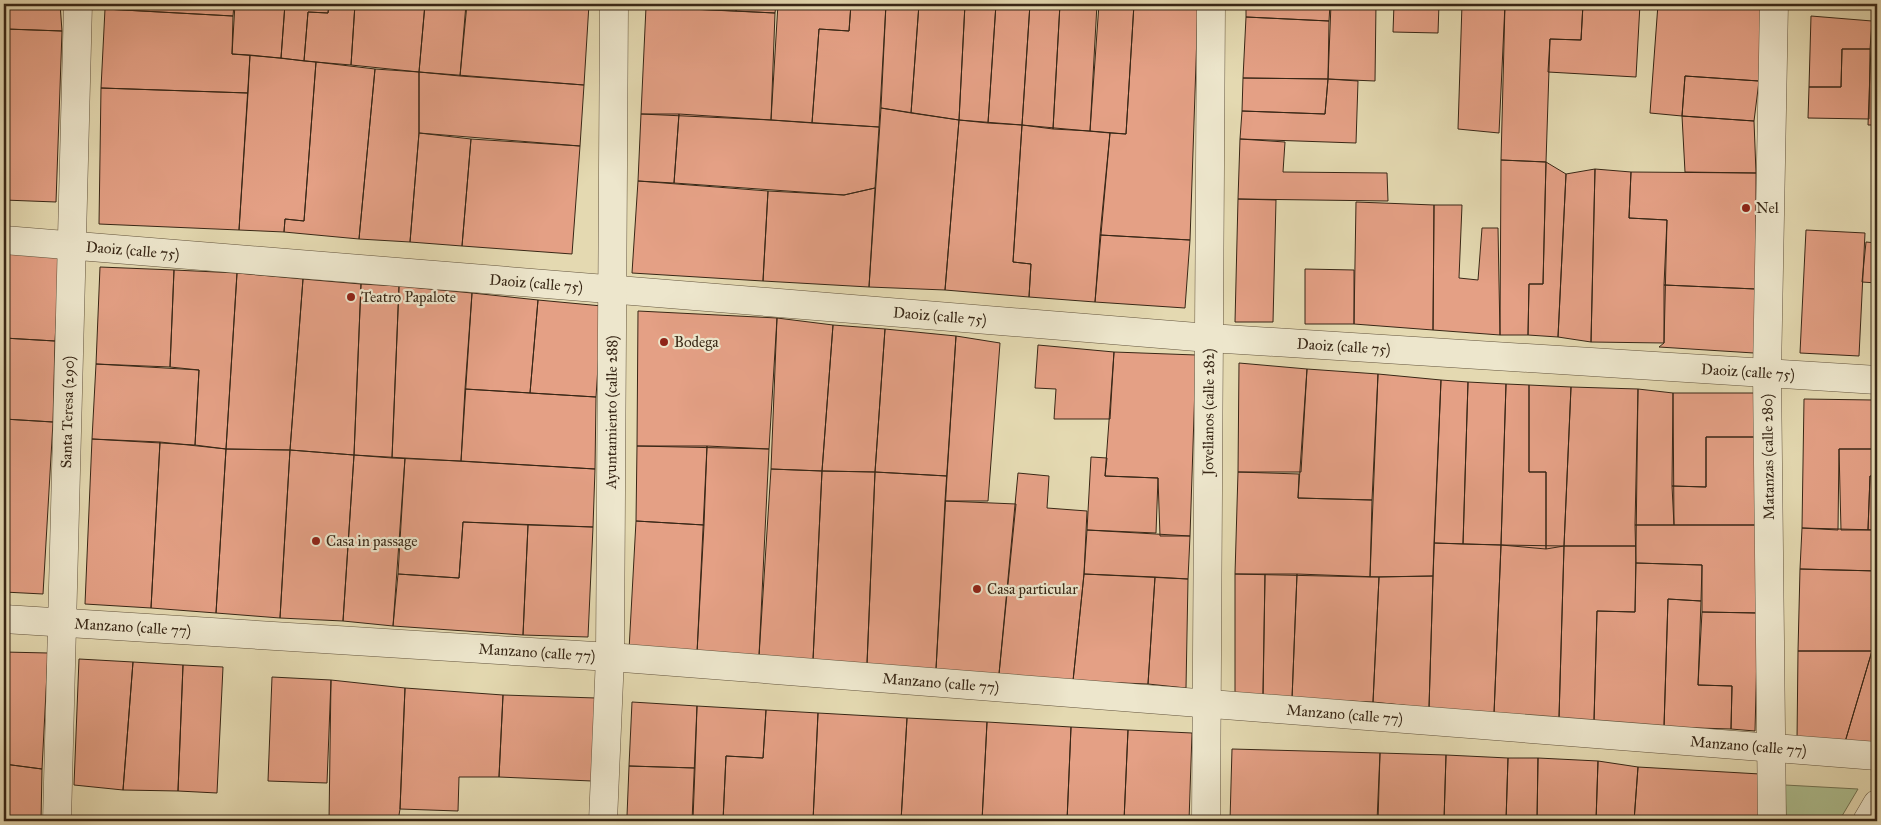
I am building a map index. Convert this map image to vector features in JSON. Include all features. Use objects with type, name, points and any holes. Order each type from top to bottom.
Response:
[{"type":"street","name":"Santa Teresa (290)","points":[[57,821],[60,622],[78,4]]},
{"type":"street","name":"Ayuntamiento (calle 288)","points":[[604,821],[610,657],[614,4]]},
{"type":"street","name":"Jovellanos (calle 282)","points":[[1206,821],[1211,4]]},
{"type":"street","name":"Matanzas (calle 280)","points":[[1772,821],[1767,372],[1774,4]]},
{"type":"street","name":"Daoiz (calle 75)","points":[[4,240],[1209,338],[1877,380]]},
{"type":"street","name":"Manzano (calle 77)","points":[[4,618],[610,657],[1772,746],[1877,756]]},
{"type":"street","points":[[1867,821],[1877,804]]},
{"type":"green space","points":[[1785,785],[1858,789],[1839,821],[1786,821]]},
{"type":"building","points":[[4,4],[60,4],[62,31],[4,29]]},
{"type":"building","points":[[106,4],[234,4],[233,16],[105,9]]},
{"type":"building","points":[[235,4],[285,4],[281,58],[232,54]]},
{"type":"building","points":[[285,4],[329,4],[328,13],[308,12],[304,61],[281,58]]},
{"type":"building","points":[[329,4],[355,4],[351,65],[304,61],[308,12],[328,13]]},
{"type":"building","points":[[355,4],[425,4],[419,72],[351,65]]},
{"type":"building","points":[[425,4],[466,4],[460,76],[419,72]]},
{"type":"building","points":[[467,4],[589,4],[584,85],[460,76]]},
{"type":"building","points":[[646,4],[737,4],[736,11],[646,7]]},
{"type":"building","points":[[737,4],[776,4],[775,13],[736,11]]},
{"type":"building","points":[[778,4],[851,4],[849,31],[819,29],[812,123],[771,120]]},
{"type":"building","points":[[851,4],[886,4],[879,127],[812,123],[819,29],[849,31]]},
{"type":"building","points":[[886,4],[919,4],[911,113],[881,108]]},
{"type":"building","points":[[919,4],[965,4],[959,120],[911,113]]},
{"type":"building","points":[[965,4],[996,4],[988,123],[959,120]]},
{"type":"building","points":[[996,4],[1030,4],[1022,125],[988,123]]},
{"type":"building","points":[[1030,4],[1060,4],[1053,129],[1022,125]]},
{"type":"building","points":[[1060,4],[1097,4],[1090,131],[1053,129]]},
{"type":"building","points":[[1099,4],[1134,4],[1126,134],[1090,131]]},
{"type":"building","points":[[1134,4],[1198,4],[1190,240],[1100,235],[1110,133],[1126,134]]},
{"type":"building","points":[[1246,4],[1330,4],[1329,21],[1246,17]]},
{"type":"building","points":[[1331,4],[1376,4],[1375,81],[1328,79]]},
{"type":"building","points":[[1394,4],[1439,4],[1438,33],[1393,32]]},
{"type":"building","points":[[1462,4],[1505,4],[1499,133],[1458,129]]},
{"type":"building","points":[[1505,4],[1583,4],[1581,40],[1550,39],[1546,162],[1501,160]]},
{"type":"building","points":[[1583,4],[1640,4],[1636,77],[1548,72],[1550,39],[1581,40]]},
{"type":"building","points":[[1658,4],[1761,4],[1759,81],[1685,76],[1682,116],[1650,113]]},
{"type":"building","points":[[646,7],[775,13],[771,120],[641,114]]},
{"type":"building","points":[[105,9],[233,16],[232,54],[250,55],[248,93],[101,88]]},
{"type":"building","points":[[1811,16],[1872,21],[1870,49],[1842,49],[1841,87],[1809,87]]},
{"type":"building","points":[[1246,17],[1329,21],[1328,79],[1243,78]]},
{"type":"building","points":[[1872,21],[1877,21],[1877,125],[1868,125]]},
{"type":"building","points":[[4,29],[8,29],[4,142]]},
{"type":"building","points":[[8,29],[62,31],[56,202],[4,200]]},
{"type":"building","points":[[1842,49],[1870,49],[1869,119],[1808,118],[1809,87],[1841,87]]},
{"type":"building","points":[[250,55],[316,62],[304,221],[285,219],[284,232],[239,230]]},
{"type":"building","points":[[316,62],[375,69],[359,239],[284,232],[285,219],[304,221]]},
{"type":"building","points":[[375,69],[419,72],[419,133],[410,242],[359,239]]},
{"type":"building","points":[[419,72],[584,85],[580,146],[419,133]]},
{"type":"building","points":[[1685,76],[1759,81],[1754,121],[1682,116]]},
{"type":"building","points":[[1243,78],[1328,79],[1325,114],[1242,111]]},
{"type":"building","points":[[1328,79],[1358,81],[1356,143],[1240,139],[1242,111],[1325,114]]},
{"type":"building","points":[[101,88],[248,93],[239,230],[99,224]]},
{"type":"building","points":[[881,108],[959,120],[945,290],[869,287]]},
{"type":"building","points":[[641,114],[679,114],[674,183],[638,181]]},
{"type":"building","points":[[679,114],[879,127],[875,188],[844,195],[674,183]]},
{"type":"building","points":[[1682,116],[1754,121],[1756,173],[1685,172]]},
{"type":"building","points":[[959,120],[1022,125],[1013,262],[1031,264],[1029,297],[945,290]]},
{"type":"building","points":[[1022,125],[1110,133],[1095,302],[1029,297],[1031,264],[1013,262]]},
{"type":"building","points":[[419,133],[471,139],[462,246],[410,242]]},
{"type":"building","points":[[471,139],[580,146],[572,254],[462,246]]},
{"type":"building","points":[[1240,139],[1285,142],[1283,172],[1387,173],[1388,201],[1238,199]]},
{"type":"building","points":[[1501,160],[1546,162],[1543,284],[1529,284],[1528,335],[1500,335]]},
{"type":"building","points":[[1546,162],[1566,174],[1558,337],[1528,335],[1529,284],[1543,284]]},
{"type":"building","points":[[1595,169],[1591,342],[1558,337],[1566,174]]},
{"type":"building","points":[[1595,169],[1631,172],[1629,218],[1667,220],[1664,343],[1591,342]]},
{"type":"building","points":[[1631,172],[1756,173],[1756,289],[1664,285],[1667,220],[1629,218]]},
{"type":"building","points":[[638,181],[768,191],[763,281],[632,273]]},
{"type":"building","points":[[875,188],[869,287],[763,281],[768,191],[844,195]]},
{"type":"building","points":[[1238,199],[1276,200],[1273,322],[1235,322]]},
{"type":"building","points":[[1356,202],[1434,205],[1433,330],[1354,324]]},
{"type":"building","points":[[1434,205],[1462,205],[1459,278],[1478,280],[1482,228],[1498,228],[1500,335],[1433,330]]},
{"type":"building","points":[[1806,230],[1865,233],[1859,356],[1800,353]]},
{"type":"building","points":[[1100,235],[1190,240],[1185,308],[1095,302]]},
{"type":"building","points":[[1866,242],[1877,243],[1877,283],[1862,282]]},
{"type":"building","points":[[4,253],[60,256],[55,341],[4,338]]},
{"type":"building","points":[[100,267],[174,270],[170,367],[96,364]]},
{"type":"building","points":[[1305,269],[1354,270],[1354,324],[1305,324]]},
{"type":"building","points":[[174,270],[237,273],[226,449],[195,445],[199,370],[170,367]]},
{"type":"building","points":[[237,273],[303,279],[290,450],[226,449]]},
{"type":"building","points":[[303,279],[361,284],[354,455],[290,450]]},
{"type":"building","points":[[361,284],[399,286],[392,458],[354,455]]},
{"type":"building","points":[[1664,285],[1756,289],[1754,353],[1659,347],[1664,343]]},
{"type":"building","points":[[399,286],[472,293],[461,461],[392,458]]},
{"type":"building","points":[[472,293],[538,300],[530,393],[465,389]]},
{"type":"building","points":[[538,300],[602,306],[596,397],[530,393]]},
{"type":"building","points":[[638,311],[777,318],[769,449],[637,446]]},
{"type":"building","points":[[777,318],[833,325],[822,471],[771,469]]},
{"type":"building","points":[[833,325],[885,329],[875,472],[822,471]]},
{"type":"building","points":[[885,329],[956,336],[947,476],[875,472]]},
{"type":"building","points":[[956,336],[1000,343],[988,501],[945,501]]},
{"type":"building","points":[[4,338],[55,341],[53,422],[4,419]]},
{"type":"building","points":[[1038,345],[1114,352],[1110,419],[1054,419],[1056,389],[1035,388]]},
{"type":"building","points":[[1114,352],[1196,355],[1190,536],[1160,536],[1158,478],[1105,476]]},
{"type":"building","points":[[1239,363],[1307,369],[1301,472],[1238,472]]},
{"type":"building","points":[[96,364],[199,370],[195,445],[92,439]]},
{"type":"building","points":[[1307,369],[1378,374],[1372,500],[1298,498]]},
{"type":"building","points":[[1378,374],[1441,380],[1433,576],[1370,577]]},
{"type":"building","points":[[1441,380],[1468,382],[1463,544],[1434,543]]},
{"type":"building","points":[[1468,382],[1506,384],[1501,545],[1463,544]]},
{"type":"building","points":[[1506,384],[1529,385],[1529,472],[1546,472],[1546,549],[1501,545]]},
{"type":"building","points":[[1529,385],[1571,387],[1564,546],[1546,549],[1546,472],[1529,472]]},
{"type":"building","points":[[1571,387],[1638,389],[1636,546],[1564,546]]},
{"type":"building","points":[[465,389],[596,397],[595,469],[461,461]]},
{"type":"building","points":[[1638,389],[1673,393],[1674,525],[1635,525]]},
{"type":"building","points":[[1673,393],[1759,393],[1759,437],[1706,437],[1706,487],[1672,486]]},
{"type":"building","points":[[1804,399],[1873,400],[1872,449],[1839,449],[1838,530],[1802,528]]},
{"type":"building","points":[[1873,400],[1877,400],[1877,476],[1870,476],[1868,530],[1841,530],[1839,449],[1872,449]]},
{"type":"building","points":[[4,419],[53,422],[43,594],[4,592]]},
{"type":"building","points":[[1706,437],[1759,437],[1758,525],[1674,525],[1672,486],[1706,487]]},
{"type":"building","points":[[92,439],[160,442],[151,608],[85,604]]},
{"type":"building","points":[[160,442],[226,449],[216,613],[151,608]]},
{"type":"building","points":[[637,446],[707,446],[704,525],[636,521]]},
{"type":"building","points":[[707,446],[769,449],[759,656],[697,653]]},
{"type":"building","points":[[226,449],[290,450],[280,618],[216,613]]},
{"type":"building","points":[[290,450],[354,455],[343,621],[280,618]]},
{"type":"building","points":[[354,455],[405,458],[393,626],[343,621]]},
{"type":"building","points":[[1091,457],[1107,458],[1105,476],[1158,478],[1156,533],[1087,530]]},
{"type":"building","points":[[405,458],[595,469],[593,527],[463,522],[459,578],[398,574]]},
{"type":"building","points":[[771,469],[822,471],[813,660],[759,656]]},
{"type":"building","points":[[822,471],[875,472],[867,664],[813,660]]},
{"type":"building","points":[[875,472],[947,476],[936,669],[867,664]]},
{"type":"building","points":[[1238,472],[1299,474],[1298,498],[1372,500],[1370,577],[1235,574]]},
{"type":"building","points":[[1018,473],[1049,476],[1047,508],[1087,511],[1084,574],[1073,681],[999,674]]},
{"type":"building","points":[[1870,476],[1877,476],[1877,530],[1868,530]]},
{"type":"building","points":[[945,501],[1016,504],[999,674],[936,669]]},
{"type":"building","points":[[636,521],[704,525],[697,653],[629,650]]},
{"type":"building","points":[[463,522],[528,525],[523,635],[393,626],[398,574],[459,578]]},
{"type":"building","points":[[528,525],[593,527],[588,637],[523,635]]},
{"type":"building","points":[[1635,525],[1758,525],[1758,613],[1702,612],[1702,565],[1636,563]]},
{"type":"building","points":[[1802,528],[1877,530],[1877,571],[1800,569]]},
{"type":"building","points":[[1087,530],[1190,536],[1188,579],[1084,574]]},
{"type":"building","points":[[1434,543],[1501,545],[1494,714],[1429,708]]},
{"type":"building","points":[[1501,545],[1564,546],[1559,718],[1494,714]]},
{"type":"building","points":[[1564,546],[1636,546],[1635,612],[1597,611],[1594,721],[1559,718]]},
{"type":"building","points":[[1636,563],[1702,565],[1701,601],[1668,599],[1664,727],[1594,721],[1597,611],[1635,612]]},
{"type":"building","points":[[1800,569],[1877,571],[1877,635],[1872,651],[1798,651]]},
{"type":"building","points":[[1084,574],[1155,577],[1148,684],[1073,681]]},
{"type":"building","points":[[1235,574],[1265,574],[1263,695],[1235,693]]},
{"type":"building","points":[[1265,574],[1297,574],[1292,699],[1263,695]]},
{"type":"building","points":[[1297,574],[1379,577],[1373,702],[1292,699]]},
{"type":"building","points":[[1433,576],[1429,708],[1373,702],[1379,577]]},
{"type":"building","points":[[1155,577],[1188,579],[1186,688],[1148,684]]},
{"type":"building","points":[[1668,599],[1701,601],[1698,685],[1732,686],[1731,729],[1664,727]]},
{"type":"building","points":[[1702,612],[1758,613],[1755,731],[1731,729],[1732,686],[1698,685]]},
{"type":"building","points":[[1798,651],[1872,651],[1845,742],[1797,740]]},
{"type":"building","points":[[1872,651],[1877,654],[1877,743],[1845,742]]},
{"type":"building","points":[[4,652],[48,653],[42,769],[4,764]]},
{"type":"building","points":[[79,659],[133,662],[123,790],[74,785]]},
{"type":"building","points":[[133,662],[183,665],[178,791],[123,790]]},
{"type":"building","points":[[183,665],[223,667],[217,793],[178,791]]},
{"type":"building","points":[[272,677],[331,680],[327,783],[268,781]]},
{"type":"building","points":[[331,680],[405,688],[398,821],[329,821]]},
{"type":"building","points":[[405,688],[503,695],[499,777],[459,777],[458,811],[400,809]]},
{"type":"building","points":[[503,695],[596,698],[592,781],[499,777]]},
{"type":"building","points":[[632,702],[697,706],[695,768],[629,766]]},
{"type":"building","points":[[697,706],[766,710],[763,758],[726,756],[723,821],[692,821]]},
{"type":"building","points":[[766,710],[818,713],[813,821],[723,821],[726,756],[763,758]]},
{"type":"building","points":[[818,713],[907,718],[901,821],[813,821]]},
{"type":"building","points":[[907,718],[987,722],[982,821],[901,821]]},
{"type":"building","points":[[987,722],[1071,727],[1067,821],[982,821]]},
{"type":"building","points":[[1071,727],[1128,730],[1124,821],[1067,821]]},
{"type":"building","points":[[1128,730],[1192,733],[1189,821],[1124,821]]},
{"type":"building","points":[[1232,749],[1380,753],[1378,821],[1230,821]]},
{"type":"building","points":[[1380,753],[1446,755],[1444,821],[1377,821]]},
{"type":"building","points":[[1446,755],[1508,758],[1506,821],[1444,821]]},
{"type":"building","points":[[1508,758],[1538,758],[1537,821],[1506,821]]},
{"type":"building","points":[[1538,758],[1598,761],[1596,821],[1537,821]]},
{"type":"building","points":[[1598,761],[1638,767],[1634,821],[1596,821]]},
{"type":"building","points":[[4,764],[42,769],[41,821],[4,821]]},
{"type":"building","points":[[629,766],[695,768],[693,819],[627,816]]},
{"type":"building","points":[[1638,767],[1760,774],[1759,821],[1634,821]]},
{"type":"building","points":[[627,816],[693,819],[692,821],[627,821]]},
{"type":"place","name":"Nel","points":[[1746,208]]},
{"type":"place","name":"Teatro Papalote","points":[[351,297]]},
{"type":"place","name":"Bodega","points":[[664,342]]},
{"type":"place","name":"Casa in passage","points":[[316,541]]},
{"type":"place","name":"Casa particular","points":[[977,589]]}]
